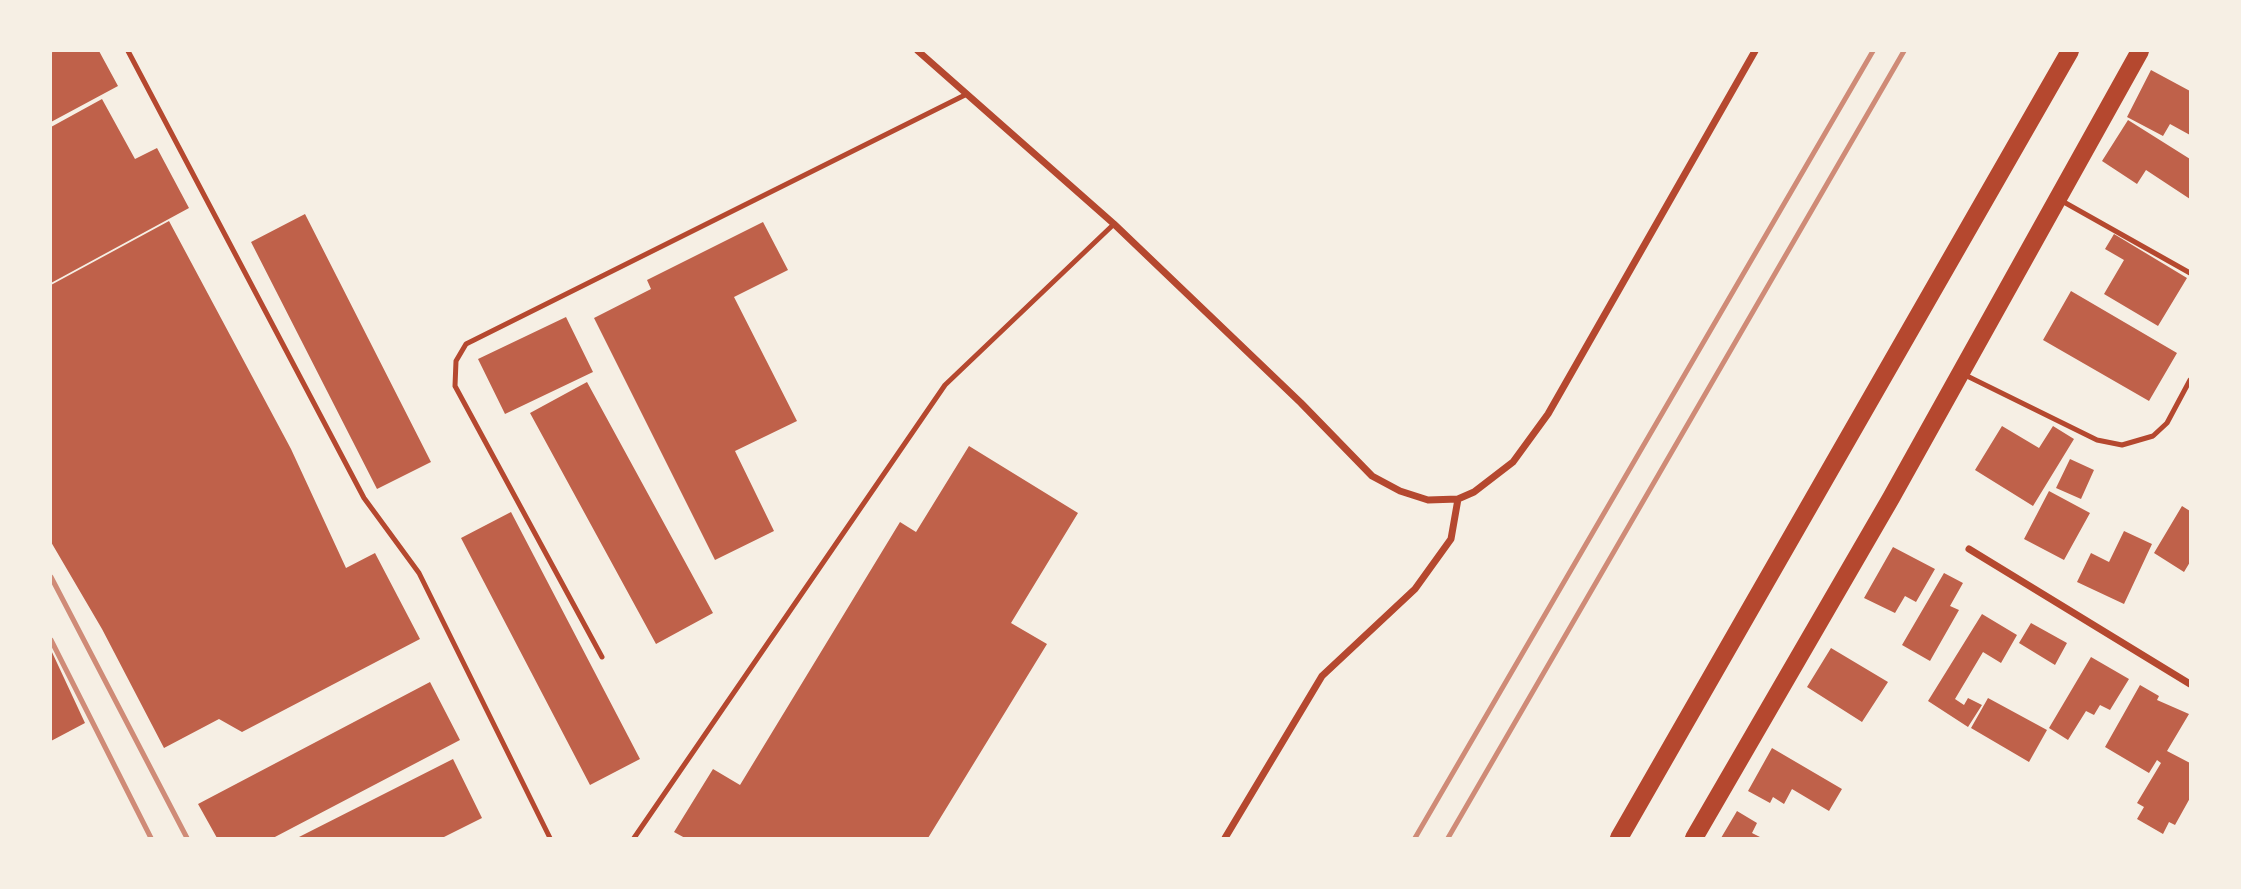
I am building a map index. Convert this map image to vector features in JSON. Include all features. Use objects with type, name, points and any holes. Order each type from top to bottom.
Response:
[{"type":"main road","points":[[1619,838],[2070,51]]},
{"type":"main road","points":[[1694,838],[1960,373],[2140,51]]},
{"type":"street","points":[[918,51],[1114,224],[1301,403],[1372,476],[1400,491],[1427,500],[1458,499],[1492,481],[1513,462],[1548,414],[1755,51]]},
{"type":"street","points":[[1225,838],[1322,676],[1415,589],[1451,539],[1458,499]]},
{"type":"street","points":[[1969,549],[2190,684]]},
{"type":"lane","points":[[128,51],[364,498],[419,573],[550,838]]},
{"type":"lane","points":[[601,657],[455,386],[456,361],[466,344],[967,94]]},
{"type":"lane","points":[[2058,198],[2190,273]]},
{"type":"lane","points":[[634,838],[945,385],[1114,224]]},
{"type":"lane","points":[[1960,373],[2097,440],[2122,446],[2153,436],[2167,424],[2190,380]]},
{"type":"building","points":[[99,51],[118,86],[51,122],[51,53]]},
{"type":"building","points":[[2151,70],[2190,91],[2190,135],[2170,124],[2163,136],[2127,117]]},
{"type":"building","points":[[102,99],[135,159],[157,148],[189,208],[51,283],[51,127]]},
{"type":"building","points":[[2128,120],[2190,159],[2190,199],[2146,170],[2137,184],[2102,161]]},
{"type":"building","points":[[305,214],[431,462],[377,489],[251,242]]},
{"type":"building","points":[[169,221],[291,449],[346,568],[375,553],[420,639],[242,732],[219,719],[164,748],[102,629],[51,542],[51,285]]},
{"type":"building","points":[[763,222],[788,270],[734,297],[797,421],[735,451],[774,531],[715,560],[594,318],[651,289],[647,280]]},
{"type":"building","points":[[2114,234],[2187,278],[2158,326],[2104,294],[2124,260],[2105,249]]},
{"type":"building","points":[[2071,291],[2177,353],[2149,401],[2043,340]]},
{"type":"building","points":[[566,317],[593,372],[505,414],[478,359]]},
{"type":"building","points":[[587,382],[713,613],[656,644],[530,413]]},
{"type":"building","points":[[2002,426],[2039,448],[2053,426],[2074,439],[2033,506],[1975,470]]},
{"type":"building","points":[[969,446],[1078,513],[1011,623],[1047,644],[928,838],[685,838],[674,832],[713,769],[740,785],[900,522],[916,532]]},
{"type":"building","points":[[2070,459],[2094,470],[2081,499],[2056,488]]},
{"type":"building","points":[[2049,491],[2090,513],[2064,560],[2024,539]]},
{"type":"building","points":[[2182,506],[2190,511],[2190,562],[2184,572],[2154,553]]},
{"type":"building","points":[[511,512],[640,759],[590,785],[461,538]]},
{"type":"building","points":[[2124,531],[2152,544],[2124,604],[2077,582],[2091,553],[2109,562]]},
{"type":"building","points":[[1893,547],[1935,569],[1916,602],[1905,596],[1895,613],[1864,598]]},
{"type":"building","points":[[1944,573],[1963,583],[1950,606],[1959,610],[1930,661],[1902,645]]},
{"type":"building","points":[[1982,614],[2017,635],[2001,663],[1983,652],[1955,699],[1964,705],[1968,698],[1982,705],[1968,727],[1928,701]]},
{"type":"building","points":[[2031,623],[2067,643],[2055,665],[2019,643]]},
{"type":"building","points":[[1831,648],[1888,682],[1862,722],[1807,687]]},
{"type":"building","points":[[51,650],[85,723],[51,741]]},
{"type":"building","points":[[2091,657],[2129,679],[2110,710],[2100,705],[2094,715],[2086,711],[2068,740],[2049,728]]},
{"type":"building","points":[[430,682],[460,740],[273,838],[217,838],[198,804]]},
{"type":"building","points":[[2140,685],[2159,696],[2157,700],[2189,714],[2167,751],[2190,763],[2190,798],[2175,825],[2169,822],[2163,834],[2137,819],[2144,807],[2137,803],[2161,763],[2157,760],[2149,773],[2105,747]]},
{"type":"building","points":[[1988,698],[2047,730],[2029,762],[1971,728]]},
{"type":"building","points":[[1772,748],[1842,789],[1829,811],[1792,789],[1784,804],[1773,797],[1770,803],[1748,791]]},
{"type":"building","points":[[453,759],[482,818],[442,838],[297,838]]},
{"type":"building","points":[[1737,811],[1757,823],[1752,833],[1762,838],[1721,838]]},
{"type":"railway","points":[[1415,838],[1873,51]]},
{"type":"railway","points":[[1448,838],[1904,51]]},
{"type":"railway","points":[[51,577],[187,838]]},
{"type":"railway","points":[[51,640],[151,838]]}]
